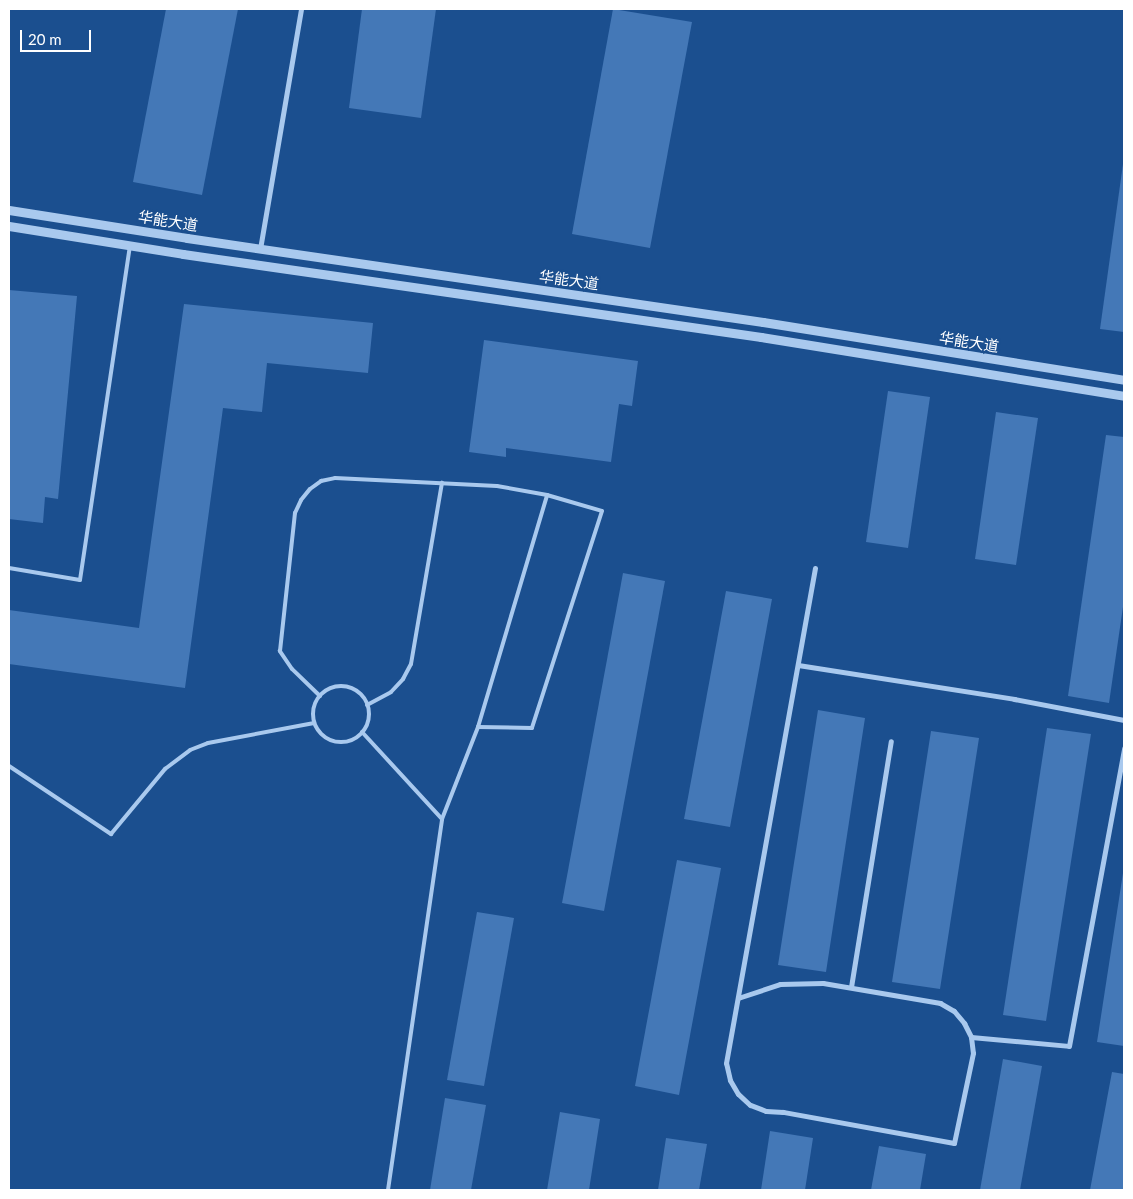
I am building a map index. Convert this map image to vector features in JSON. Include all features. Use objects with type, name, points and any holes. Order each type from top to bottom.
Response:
[{"type":"street","points":[[260,249],[301,9]]},
{"type":"street","name":"华能大道","points":[[9,210],[260,249],[763,322],[1124,380]]},
{"type":"street","name":"华能大道","points":[[9,226],[761,337],[1124,396]]},
{"type":"street","points":[[738,998],[780,984],[824,983],[940,1003],[959,1017],[971,1037],[973,1053],[954,1143],[783,1112],[766,1111],[750,1105],[738,1094],[730,1080],[726,1063],[815,568]]},
{"type":"street","points":[[798,665],[1124,720]]},
{"type":"street","points":[[851,988],[891,741]]},
{"type":"street","points":[[971,1037],[1069,1046],[1124,748]]},
{"type":"lane","points":[[9,568],[80,580],[130,245]]},
{"type":"lane","points":[[320,696],[292,669],[280,651],[295,513],[301,500],[310,489],[321,481],[335,478],[497,486],[547,495],[602,511],[532,728],[478,726]]},
{"type":"lane","points":[[367,705],[391,692],[403,679],[411,664],[442,483]]},
{"type":"lane","points":[[388,1190],[442,819],[478,726],[547,495]]},
{"type":"lane","points":[[346,687],[355,690],[367,705],[366,724],[362,732],[354,738],[335,741],[319,732],[314,723],[315,704],[327,690],[346,687]]},
{"type":"lane","points":[[9,766],[111,834],[165,769],[190,750],[208,743],[314,723]]},
{"type":"lane","points":[[362,732],[442,819]]},
{"type":"building","points":[[166,9],[238,9],[202,195],[133,182]]},
{"type":"building","points":[[362,9],[436,9],[421,118],[349,108]]},
{"type":"building","points":[[613,9],[692,22],[650,248],[572,234]]},
{"type":"building","points":[[1124,164],[1124,332],[1100,329]]},
{"type":"building","points":[[9,290],[77,296],[58,499],[45,497],[43,523],[9,519]]},
{"type":"building","points":[[184,304],[373,323],[368,373],[267,363],[262,412],[223,408],[185,688],[9,664],[9,610],[139,628]]},
{"type":"building","points":[[484,340],[638,361],[632,406],[619,404],[611,462],[506,448],[506,457],[469,452]]},
{"type":"building","points":[[888,391],[930,397],[908,548],[866,542]]},
{"type":"building","points":[[996,412],[1038,418],[1016,565],[975,559]]},
{"type":"building","points":[[1106,435],[1124,437],[1124,600],[1109,703],[1068,696]]},
{"type":"building","points":[[623,573],[665,581],[604,911],[562,903]]},
{"type":"building","points":[[726,591],[772,599],[730,827],[684,819]]},
{"type":"building","points":[[818,710],[865,718],[826,972],[778,965]]},
{"type":"building","points":[[1047,728],[1091,734],[1046,1021],[1003,1015]]},
{"type":"building","points":[[931,731],[979,738],[940,989],[892,982]]},
{"type":"building","points":[[677,860],[721,868],[679,1095],[635,1086]]},
{"type":"building","points":[[1124,873],[1124,1046],[1097,1042]]},
{"type":"building","points":[[477,912],[514,918],[484,1086],[447,1080]]},
{"type":"building","points":[[1003,1059],[1042,1066],[1020,1190],[980,1190]]},
{"type":"building","points":[[1112,1072],[1124,1074],[1124,1190],[1090,1190]]},
{"type":"building","points":[[445,1098],[486,1105],[471,1190],[430,1190]]},
{"type":"building","points":[[560,1112],[600,1119],[589,1190],[547,1190]]},
{"type":"building","points":[[770,1131],[813,1138],[805,1190],[761,1190]]},
{"type":"building","points":[[666,1138],[707,1144],[699,1190],[658,1190]]},
{"type":"building","points":[[879,1146],[926,1154],[920,1190],[871,1190]]}]
